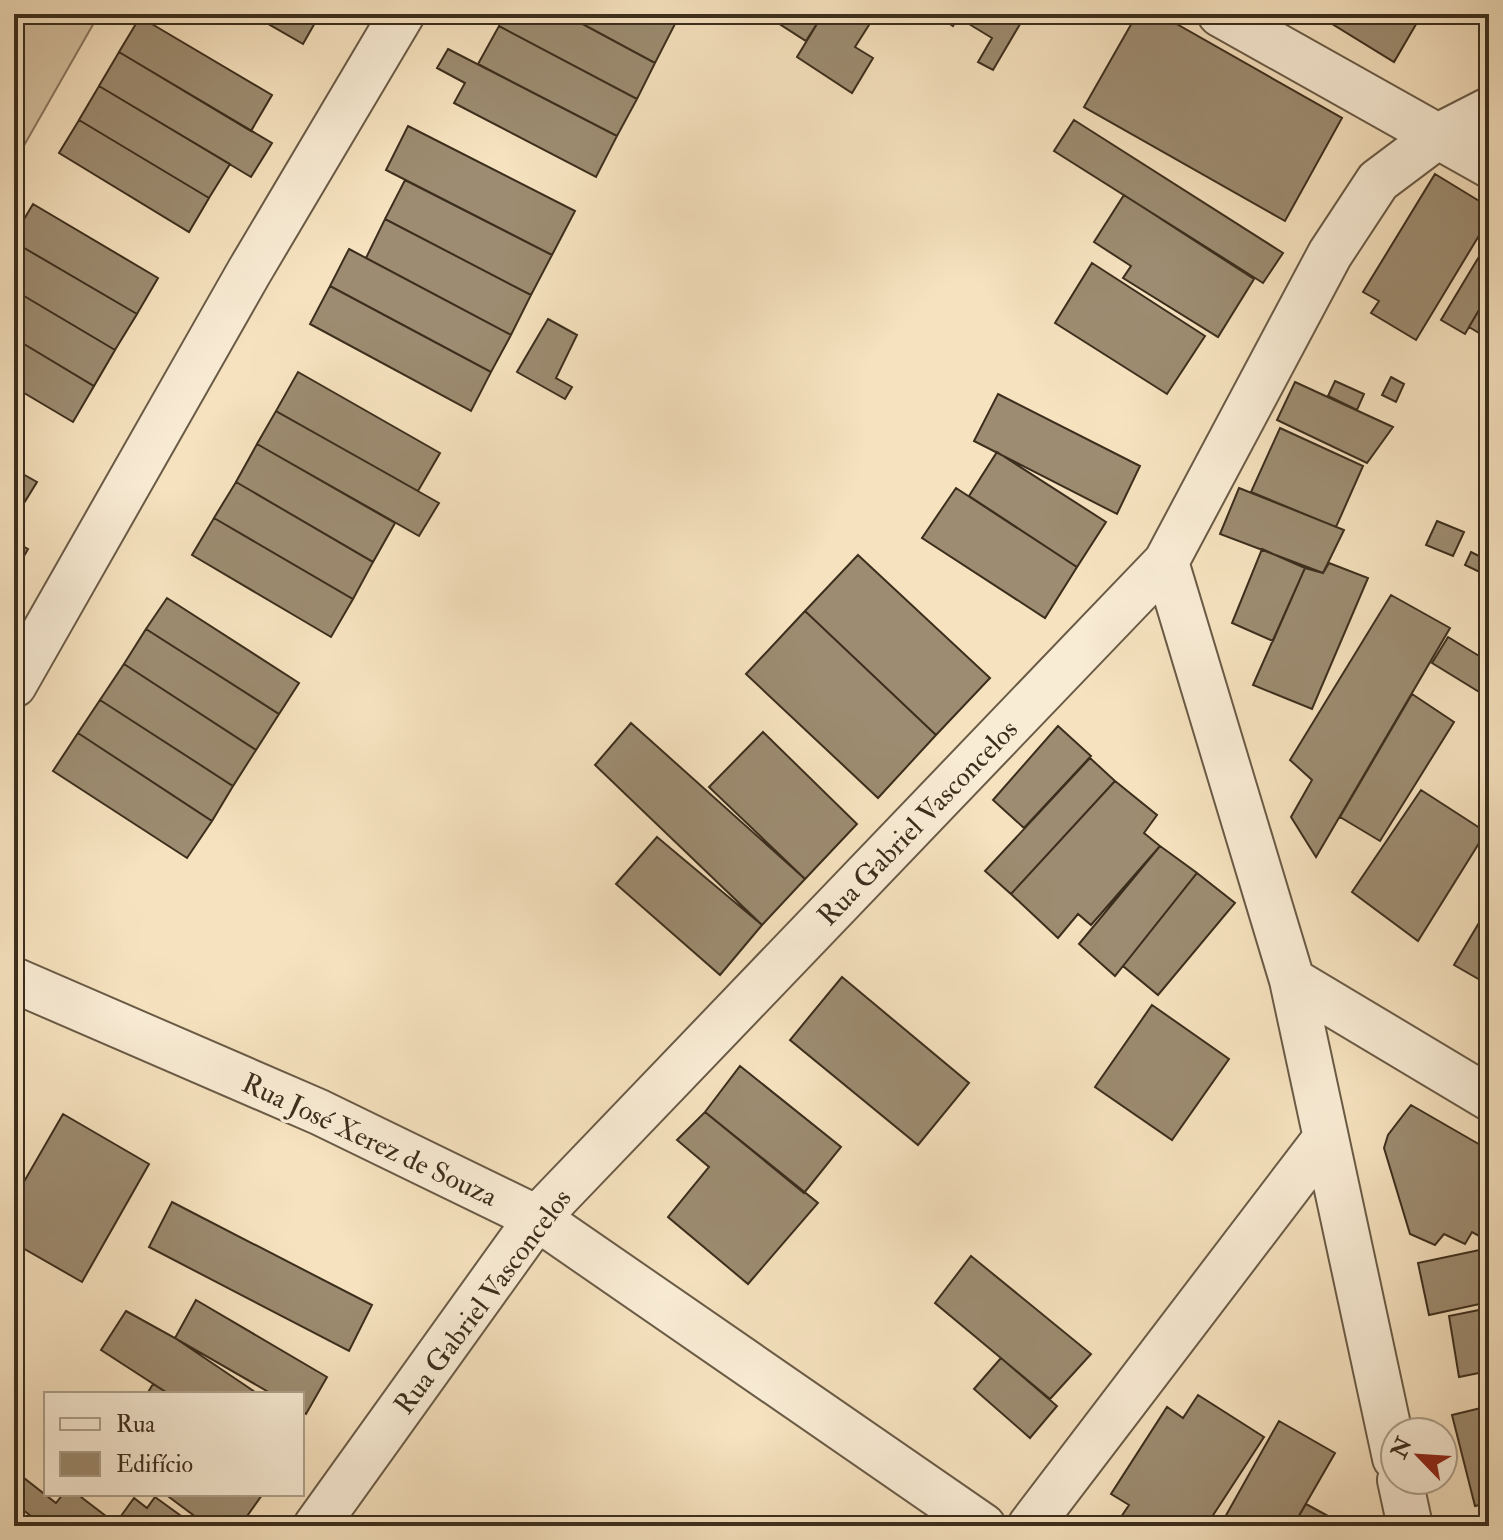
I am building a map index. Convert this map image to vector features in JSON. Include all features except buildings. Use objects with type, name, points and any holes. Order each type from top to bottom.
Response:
[{"type":"street","points":[[14,685],[249,272],[402,14]]},
{"type":"street","points":[[1220,14],[1489,165]]},
{"type":"street","name":"Rua Gabriel Vasconcelos","points":[[316,1526],[537,1218],[1166,562],[1330,254],[1378,181],[1438,136],[1489,110]]},
{"type":"street","points":[[1166,562],[1292,980],[1386,1416]]},
{"type":"street","name":"Rua José Xerez de Souza","points":[[14,980],[319,1112],[537,1218],[983,1526]]},
{"type":"street","points":[[1292,980],[1489,1098]]},
{"type":"street","points":[[1030,1526],[1325,1139]]},
{"type":"street","points":[[1403,1496],[1410,1526]]},
{"type":"shaded area","points":[[14,14],[99,14],[14,163]]}]
